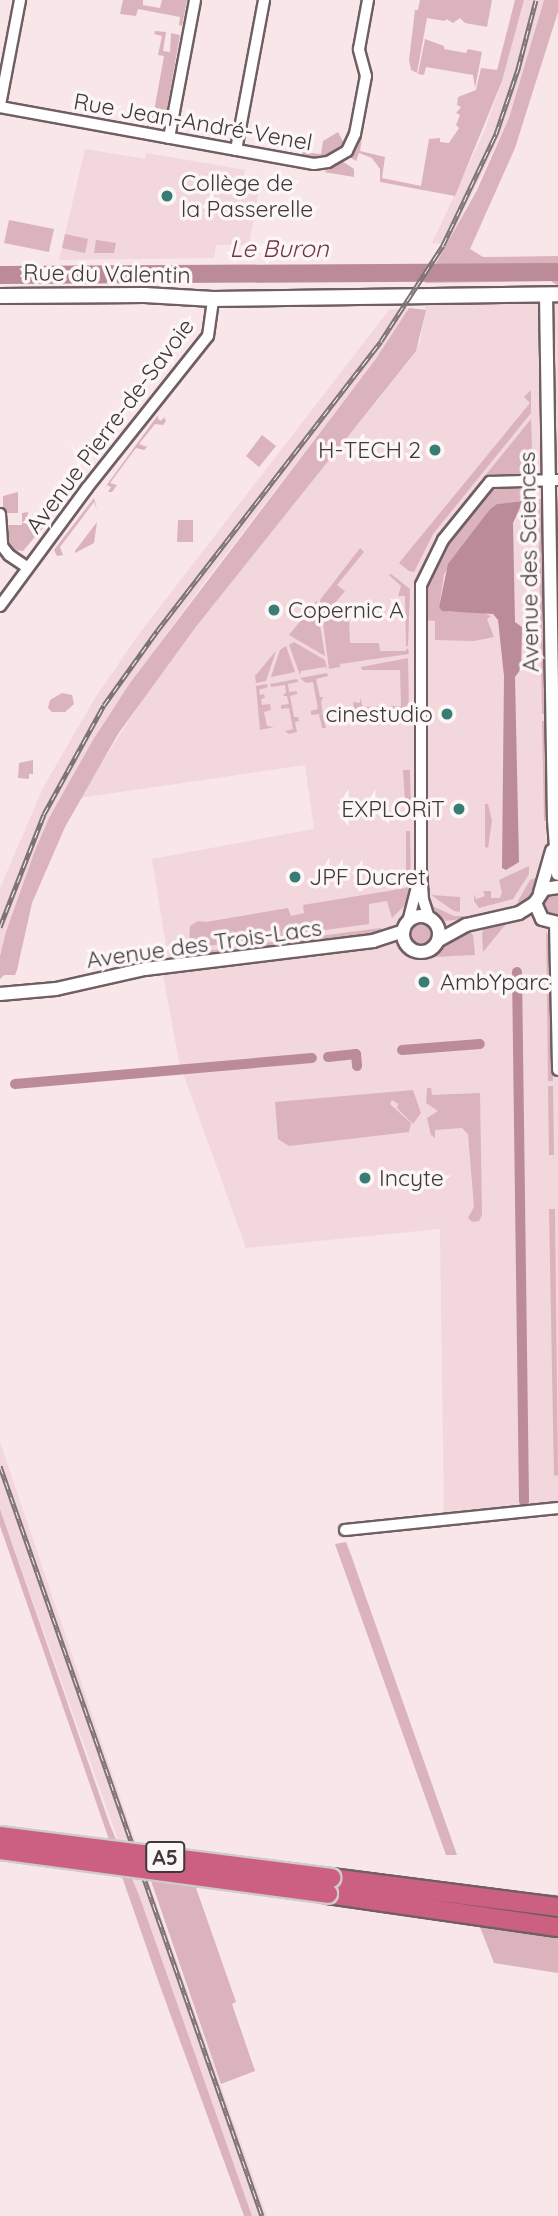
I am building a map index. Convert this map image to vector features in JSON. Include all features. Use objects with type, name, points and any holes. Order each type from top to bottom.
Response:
[{"type":"highway","name":"A5","points":[[0,1836],[558,1907]]},
{"type":"highway","name":"A5","points":[[0,1850],[558,1927]]},
{"type":"main road","name":"Rue du Valentin","points":[[0,296],[145,295],[213,299],[552,294]]},
{"type":"street","points":[[0,106],[19,0]]},
{"type":"street","points":[[169,138],[195,0]]},
{"type":"street","points":[[236,150],[264,0]]},
{"type":"street","name":"Rue Jean-André-Venel","points":[[0,106],[314,164],[335,160],[347,151],[355,134],[366,76],[359,49],[368,0]]},
{"type":"street","name":"Avenue des Sciences","points":[[552,294],[554,830],[558,874]]},
{"type":"street","name":"Avenue Pierre-de-Savoie","points":[[0,606],[27,567],[208,336],[213,299]]},
{"type":"street","points":[[439,940],[423,898],[421,869],[421,585],[443,540],[490,482],[553,480]]},
{"type":"street","points":[[0,514],[2,546],[9,555],[27,567]]},
{"type":"street","name":"Avenue des Sciences","points":[[538,898],[550,863],[554,830]]},
{"type":"street","points":[[421,869],[405,926],[407,946],[425,953],[439,940],[466,925],[519,913],[549,887],[558,887]]},
{"type":"street","points":[[538,898],[542,919]]},
{"type":"street","points":[[519,913],[557,923],[558,1070]]},
{"type":"street","points":[[405,926],[416,917],[466,925]]},
{"type":"street","name":"Avenue des Trois-Lacs","points":[[373,942],[405,926]]},
{"type":"street","name":"Avenue des Trois-Lacs","points":[[0,993],[56,989],[145,969],[373,942],[407,946]]},
{"type":"street","points":[[345,1530],[558,1508]]},
{"type":"shaded area","points":[[123,0],[143,0],[143,5],[160,8],[162,0],[187,0],[182,26],[179,25],[180,17],[138,9],[136,16],[120,14]]},
{"type":"shaded area","points":[[420,0],[492,0],[487,27],[465,23],[460,18],[453,23],[446,19],[427,18],[417,73],[411,70],[409,60],[415,10],[418,10]]},
{"type":"shaded area","points":[[515,0],[524,0],[502,81],[455,196],[380,182],[380,169],[372,158],[359,153],[356,161],[351,158],[358,137],[362,137],[360,151],[385,157],[382,178],[421,186],[429,139],[440,138],[440,142],[449,143],[459,128],[456,125],[460,115],[456,113],[461,107],[457,105],[458,97],[476,90],[481,68],[497,70]]},
{"type":"shaded area","points":[[524,0],[544,0],[509,118],[448,244],[432,243],[484,132],[502,81]]},
{"type":"shaded area","points":[[544,0],[558,0],[558,12],[515,148],[470,249],[483,257],[558,256],[558,286],[551,281],[425,283],[477,190],[509,118]]},
{"type":"shaded area","points":[[155,31],[166,32],[163,51],[170,52],[171,33],[180,35],[166,114],[161,125],[153,127],[147,126],[151,111],[154,111],[164,56],[158,55],[162,36],[154,34]]},
{"type":"shaded area","points":[[425,39],[444,46],[444,49],[466,53],[468,49],[482,52],[475,88],[473,75],[426,67],[424,75],[418,74]]},
{"type":"shaded area","points":[[338,132],[344,143],[334,153],[320,157],[302,155],[303,152],[321,154],[323,141]]},
{"type":"shaded area","name":"Collège de la Passerelle","points":[[85,149],[145,159],[146,153],[245,170],[243,180],[260,183],[249,245],[216,245],[214,258],[59,260]]},
{"type":"shaded area","points":[[342,161],[354,169],[354,177],[324,172]]},
{"type":"shaded area","points":[[9,220],[54,229],[49,252],[4,243]]},
{"type":"shaded area","points":[[65,234],[88,239],[85,253],[62,248]]},
{"type":"shaded area","points":[[96,240],[116,243],[114,253],[94,253]]},
{"type":"shaded area","points":[[558,293],[558,1508],[444,1521],[440,1229],[246,1248],[179,1062],[160,958],[167,952],[152,859],[314,829],[305,765],[79,798],[159,674],[420,343],[427,298]]},
{"type":"shaded area","points":[[409,308],[375,360],[203,584],[110,713],[49,818],[0,954],[0,888],[43,788],[95,698],[139,634],[389,310]]},
{"type":"shaded area","points":[[409,308],[426,310],[416,351],[195,628],[118,734],[65,827],[32,903],[15,975],[4,975],[0,979],[0,956],[6,932],[34,853],[49,818],[93,740],[130,683],[375,360]]},
{"type":"shaded area","points":[[531,390],[531,413],[433,534],[414,572],[409,571],[399,563],[530,403],[524,397]]},
{"type":"shaded area","points":[[158,415],[158,419],[161,421],[164,417],[166,421],[163,425],[155,424],[139,444],[147,447],[144,450],[136,448],[110,483],[117,485],[112,492],[108,492],[111,487],[107,485],[103,490]]},
{"type":"shaded area","points":[[531,419],[533,476],[484,477]]},
{"type":"shaded area","points":[[262,435],[276,446],[259,467],[246,456]]},
{"type":"shaded area","points":[[523,486],[523,501],[497,504],[490,509],[444,574],[439,607],[449,612],[481,612],[491,616],[487,619],[494,637],[474,641],[435,640],[435,621],[423,620],[425,586],[445,543],[490,487]]},
{"type":"shaded area","points":[[18,492],[18,513],[3,513],[3,496]]},
{"type":"shaded area","points":[[94,498],[97,510],[94,502],[60,547],[63,555],[57,556],[54,550]]},
{"type":"shaded area","points":[[538,499],[543,499],[547,714],[542,714]]},
{"type":"shaded area","points":[[523,501],[513,523],[515,622],[522,627],[521,669],[515,677],[519,862],[506,870],[502,868],[504,676],[498,620],[493,614],[442,611],[439,607],[448,564],[490,509],[497,504]]},
{"type":"shaded area","points":[[28,512],[27,519],[45,525],[23,551],[13,550],[7,543],[5,525],[22,525],[22,513]]},
{"type":"shaded area","points":[[178,520],[193,520],[193,542],[177,542]]},
{"type":"shaded area","points":[[97,522],[94,543],[75,553],[75,551]]},
{"type":"shaded area","points":[[360,548],[364,552],[337,585],[345,591],[335,603],[349,615],[350,643],[379,643],[380,651],[405,651],[408,648],[409,654],[340,664],[340,667],[329,669],[320,600]]},
{"type":"shaded area","points":[[389,575],[410,589],[408,646],[405,596],[398,596],[401,586]]},
{"type":"shaded area","points":[[317,601],[317,607],[325,656],[289,635]]},
{"type":"shaded area","points":[[294,642],[325,660],[327,669],[325,667],[301,671],[300,675],[289,645]]},
{"type":"shaded area","points":[[286,646],[295,672],[271,677],[280,650]]},
{"type":"shaded area","points":[[276,651],[266,681],[256,683],[255,676]]},
{"type":"shaded area","points":[[408,658],[409,711],[363,716],[356,721],[353,702],[360,703],[360,698],[363,707],[401,706],[400,670],[362,670],[361,667]]},
{"type":"shaded area","points":[[327,673],[328,676],[316,679],[320,697],[323,697],[323,716],[331,715],[331,718],[324,720],[326,728],[322,728],[319,714],[311,715],[311,711],[318,709],[313,682],[306,683],[300,678]]},
{"type":"shaded area","points":[[297,679],[298,682],[288,684],[289,692],[297,691],[297,694],[290,696],[294,717],[298,717],[299,721],[295,722],[297,732],[289,734],[285,731],[293,729],[289,708],[281,709],[281,705],[289,704],[287,696],[283,696],[286,692],[285,685],[271,687],[270,684]]},
{"type":"shaded area","points":[[267,684],[268,687],[259,690],[260,695],[264,694],[265,698],[261,699],[262,705],[270,704],[271,710],[264,712],[267,726],[274,727],[260,730],[256,686]]},
{"type":"shaded area","points":[[62,693],[72,695],[74,704],[65,712],[52,712],[48,708],[50,700]]},
{"type":"shaded area","points":[[542,721],[547,721],[548,821],[544,821]]},
{"type":"shaded area","points":[[33,760],[33,774],[29,774],[29,779],[18,778],[19,763]]},
{"type":"shaded area","points":[[403,770],[410,770],[411,813],[406,818]]},
{"type":"shaded area","points":[[485,804],[488,804],[492,821],[488,848],[485,847]]},
{"type":"shaded area","points":[[406,831],[410,831],[411,888],[406,904],[392,918],[387,901],[369,904],[369,924],[193,948],[189,942],[190,926],[198,921],[206,922],[288,908],[291,916],[304,913],[303,905],[406,888]]},
{"type":"shaded area","points":[[529,866],[529,874],[513,899],[479,908],[474,901],[474,894],[476,899],[485,896],[483,891],[491,891],[491,898],[500,898],[502,892],[499,880]]},
{"type":"shaded area","points":[[544,875],[529,901],[521,907],[518,901],[530,880]]},
{"type":"shaded area","points":[[431,895],[460,897],[460,912],[454,911]]},
{"type":"shaded area","points":[[558,895],[558,916],[548,915],[544,902],[548,896]]},
{"type":"shaded area","points":[[428,904],[454,916],[471,918],[446,921]]},
{"type":"shaded area","points":[[510,921],[506,924],[483,952],[484,928]]},
{"type":"shaded area","points":[[422,923],[430,926],[433,934],[430,942],[422,945],[414,942],[411,934],[414,926]]},
{"type":"shaded area","points":[[381,928],[381,932],[205,955],[197,952]]},
{"type":"shaded area","points":[[468,930],[473,935],[475,955],[433,957],[446,941]]},
{"type":"shaded area","points":[[546,931],[550,939],[552,989],[547,989]]},
{"type":"shaded area","points":[[547,994],[552,994],[553,1081],[548,1081]]},
{"type":"shaded area","points":[[548,1086],[553,1086],[554,1155],[549,1155]]},
{"type":"shaded area","points":[[427,1088],[431,1088],[432,1095],[480,1093],[482,1215],[479,1221],[472,1222],[468,1218],[474,1207],[468,1134],[462,1128],[435,1130],[435,1138],[431,1135],[427,1118],[438,1111],[426,1103]]},
{"type":"shaded area","points":[[413,1090],[421,1113],[413,1124],[397,1108],[398,1104],[392,1100],[390,1104],[411,1123],[409,1132],[289,1146],[278,1139],[275,1102]]},
{"type":"shaded area","points":[[549,1209],[555,1209],[558,1475],[554,1476]]},
{"type":"shaded area","points":[[0,1442],[153,1894],[267,2216],[252,2216],[0,1509]]},
{"type":"shaded area","points":[[0,1509],[110,1825],[140,1898],[252,2216],[244,2216],[160,1986],[0,1526]]},
{"type":"shaded area","points":[[346,1542],[457,1855],[446,1855],[335,1544]]},
{"type":"shaded area","points":[[138,1843],[463,1888],[558,1895],[558,1973],[494,1963],[480,1927],[195,1885],[236,2002],[232,2004],[255,2071],[221,2084]]},
{"type":"waterway","name":"Le Buron","points":[[0,275],[558,272]]},
{"type":"waterway","points":[[517,972],[524,1501]]},
{"type":"waterway","points":[[402,1050],[480,1044]]},
{"type":"waterway","points":[[328,1057],[356,1054],[357,1066]]},
{"type":"waterway","points":[[15,1084],[312,1058]]},
{"type":"railway","points":[[0,927],[44,814],[104,705],[157,631],[381,341],[443,245],[496,134],[518,69],[536,0]]},
{"type":"railway","points":[[0,1466],[262,2216]]},
{"type":"place","name":"Collège de la Passerelle","points":[[167,196]]},
{"type":"place","name":"H-TECH 2","points":[[435,450]]},
{"type":"place","name":"Copernic A","points":[[274,610]]},
{"type":"place","name":"cinestudio","points":[[447,714]]},
{"type":"place","name":"EXPLORiT","points":[[459,809]]},
{"type":"place","name":"JPF Ducret","points":[[295,877]]},
{"type":"place","name":"AmbYparc","points":[[424,982]]},
{"type":"place","name":"Incyte","points":[[365,1178]]}]
